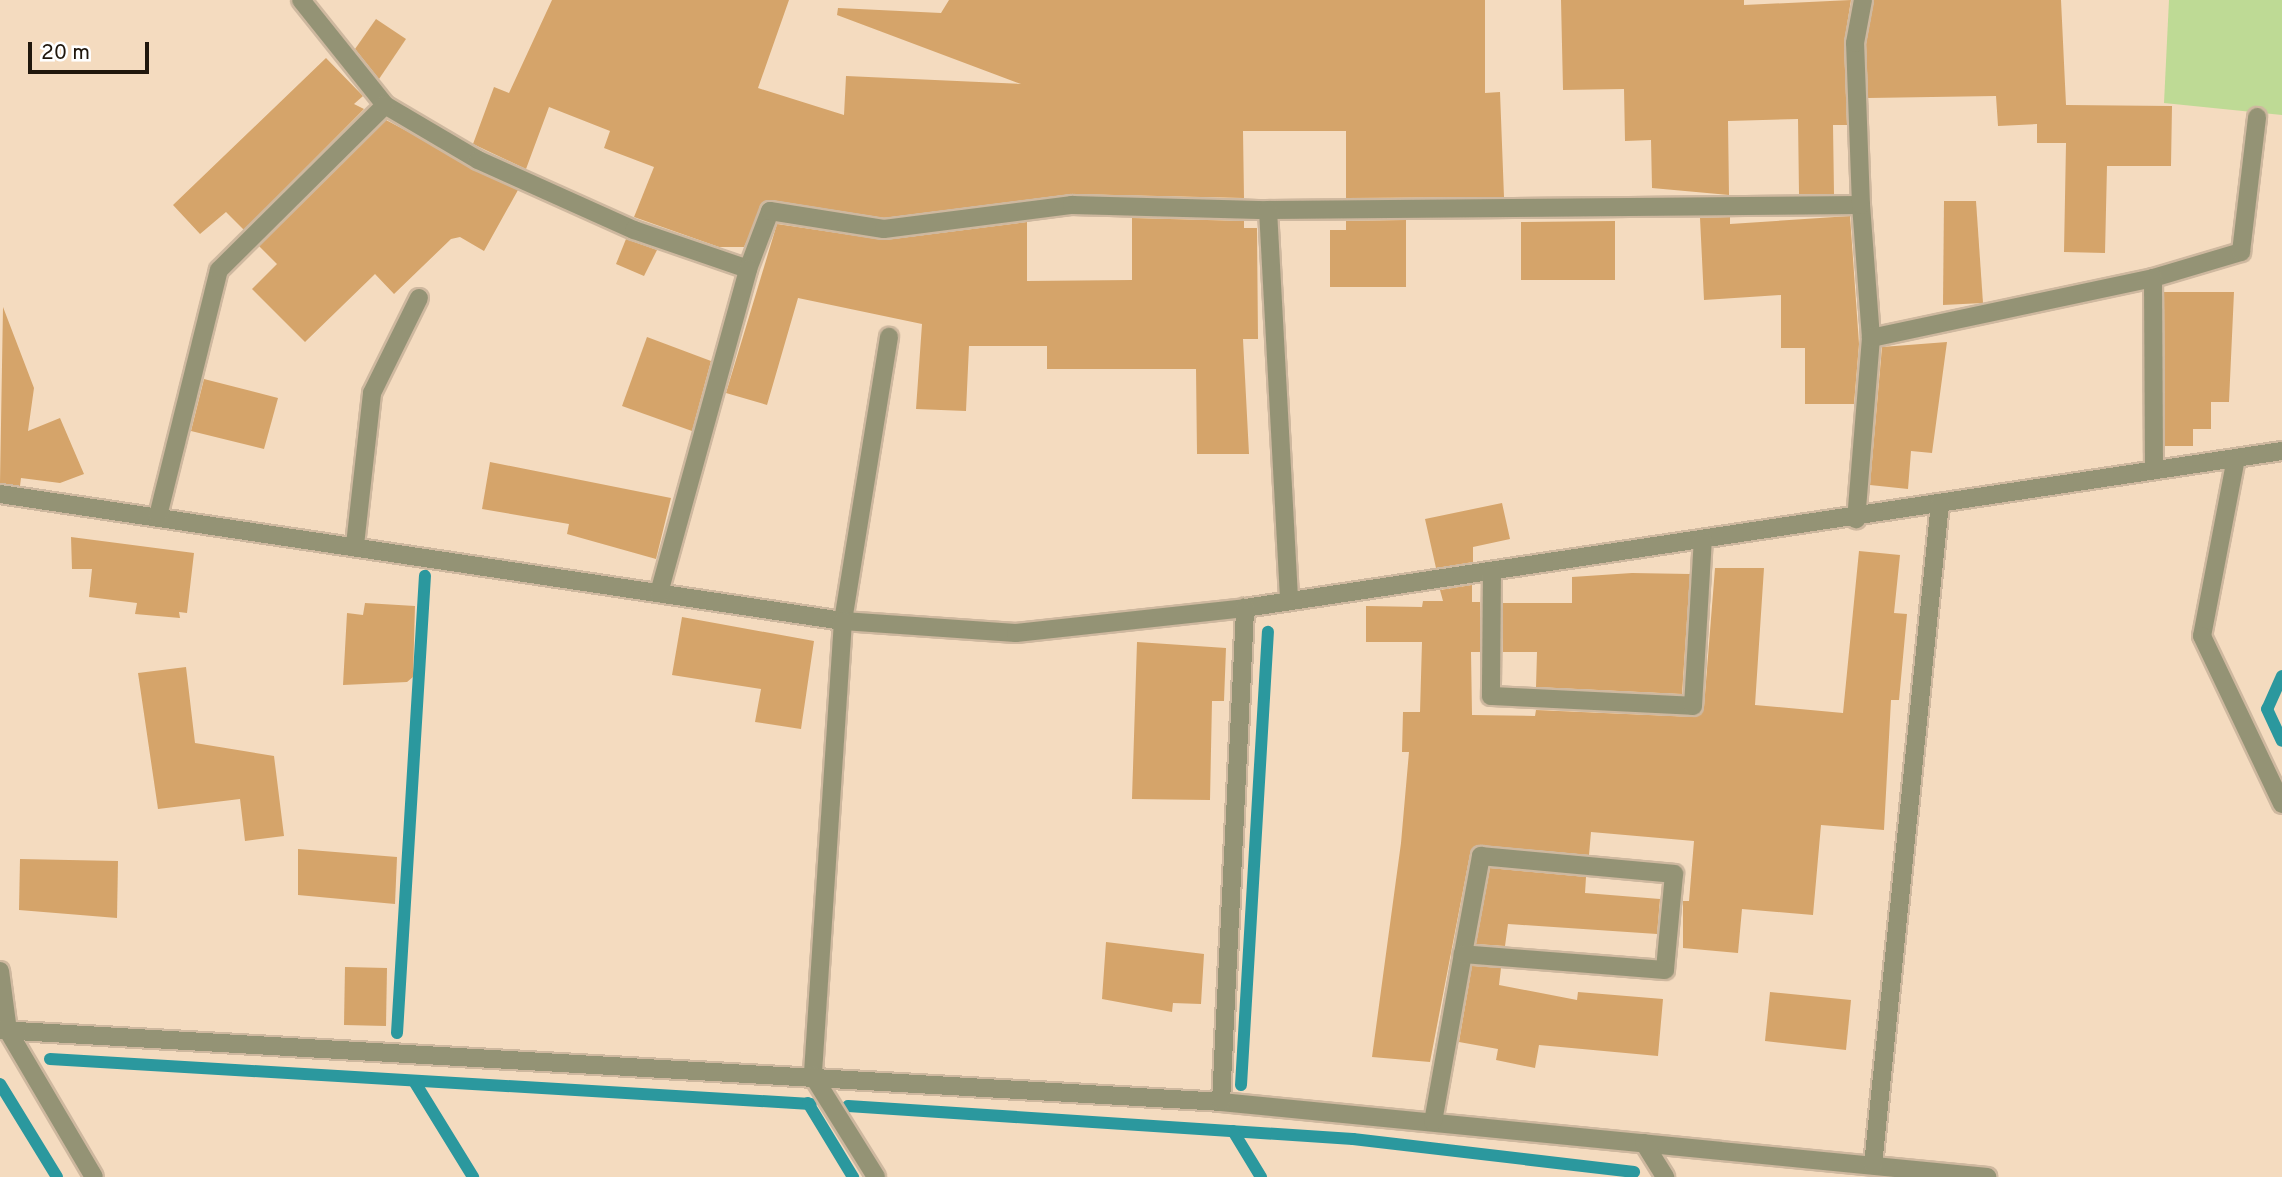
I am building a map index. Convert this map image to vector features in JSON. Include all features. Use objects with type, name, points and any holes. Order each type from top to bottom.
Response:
[{"type":"street","points":[[301,0],[385,105],[478,160],[634,230],[748,270]]},
{"type":"street","points":[[1856,519],[1871,338],[1861,205],[1855,43],[1863,0]]},
{"type":"street","points":[[158,516],[219,270],[385,105]]},
{"type":"street","points":[[1871,338],[2152,278],[2241,252],[2257,117]]},
{"type":"street","points":[[659,593],[748,270],[770,211],[884,229],[1072,205],[1268,210],[1861,205]]},
{"type":"street","points":[[1268,210],[1289,600]]},
{"type":"street","points":[[2152,278],[2154,470]]},
{"type":"street","points":[[355,545],[372,394],[419,298]]},
{"type":"street","points":[[876,1177],[813,1076],[843,621],[889,337]]},
{"type":"street","points":[[0,494],[355,545],[843,621],[1016,633],[1245,608],[1856,519],[1940,503],[2282,451]]},
{"type":"street","points":[[2236,458],[2202,636],[2282,804]]},
{"type":"street","points":[[1872,1165],[1940,503]]},
{"type":"street","points":[[1492,571],[1491,696],[1693,706],[1703,540]]},
{"type":"street","points":[[1221,1102],[1245,608]]},
{"type":"street","points":[[1433,1122],[1463,954],[1481,856],[1674,874],[1665,970],[1463,954]]},
{"type":"street","points":[[0,971],[4,1030],[94,1177]]},
{"type":"street","points":[[4,1030],[1221,1102],[1987,1177]]},
{"type":"street","points":[[1644,1143],[1665,1177]]},
{"type":"green space","points":[[2169,0],[2282,0],[2282,115],[2164,103]]},
{"type":"building","points":[[552,0],[789,0],[758,88],[844,115],[846,76],[1021,84],[837,15],[838,8],[941,13],[949,0],[1485,0],[1485,93],[1500,92],[1504,197],[1346,198],[1346,131],[1243,131],[1244,198],[1072,194],[884,218],[767,200],[744,247],[719,247],[634,217],[654,167],[604,148],[610,131],[549,107],[526,169],[473,144],[494,87],[509,93]]},
{"type":"building","points":[[1561,0],[1744,0],[1744,5],[1851,0],[1844,43],[1847,125],[1833,125],[1834,194],[1799,194],[1798,119],[1728,121],[1729,195],[1652,188],[1651,140],[1625,141],[1624,89],[1563,90]]},
{"type":"building","points":[[1874,0],[2061,0],[2066,105],[2172,106],[2171,166],[2107,166],[2105,253],[2064,252],[2066,143],[2037,143],[2037,124],[1998,126],[1996,96],[1868,98],[1866,44]]},
{"type":"building","points":[[376,19],[406,39],[379,79],[355,49]]},
{"type":"building","points":[[326,58],[363,96],[354,104],[364,109],[244,230],[226,212],[200,234],[173,205]]},
{"type":"building","points":[[386,120],[518,190],[484,251],[460,237],[451,239],[394,294],[375,274],[305,342],[252,289],[277,264],[259,246]]},
{"type":"building","points":[[1944,201],[1976,201],[1983,303],[1943,305]]},
{"type":"building","points":[[1850,216],[1859,344],[1854,404],[1805,404],[1805,348],[1781,348],[1781,295],[1704,300],[1700,218],[1730,217],[1730,224]]},
{"type":"building","points":[[1132,218],[1244,221],[1244,228],[1257,228],[1258,339],[1243,339],[1249,454],[1197,454],[1196,369],[1047,369],[1047,346],[969,346],[966,411],[916,409],[922,324],[798,298],[767,405],[726,393],[777,224],[885,240],[1027,222],[1027,281],[1132,280]]},
{"type":"building","points":[[1406,220],[1406,287],[1330,287],[1330,230],[1346,230],[1346,221]]},
{"type":"building","points":[[1615,221],[1615,280],[1521,280],[1521,222]]},
{"type":"building","points":[[626,239],[657,250],[644,276],[616,264]]},
{"type":"building","points":[[2164,292],[2234,292],[2229,402],[2211,402],[2211,429],[2193,429],[2193,446],[2165,446]]},
{"type":"building","points":[[3,307],[34,388],[28,431],[60,418],[84,474],[60,483],[21,478],[20,486],[0,483]]},
{"type":"building","points":[[647,337],[711,361],[692,431],[622,406]]},
{"type":"building","points":[[1947,342],[1932,453],[1911,451],[1908,489],[1870,485],[1882,347]]},
{"type":"building","points":[[204,379],[278,398],[264,449],[191,431]]},
{"type":"building","points":[[490,462],[671,498],[656,559],[567,534],[569,524],[482,509]]},
{"type":"building","points":[[1502,503],[1510,539],[1473,547],[1473,562],[1436,568],[1425,519]]},
{"type":"building","points":[[71,537],[194,553],[187,613],[179,612],[180,618],[135,614],[137,603],[89,597],[92,569],[72,569]]},
{"type":"building","points":[[1859,551],[1900,555],[1894,613],[1907,614],[1899,700],[1891,700],[1884,830],[1821,825],[1813,915],[1742,909],[1738,953],[1683,948],[1683,901],[1689,901],[1694,841],[1591,832],[1589,855],[1477,845],[1470,854],[1430,1062],[1372,1057],[1401,843],[1409,752],[1402,752],[1403,712],[1420,712],[1422,642],[1366,642],[1366,606],[1422,607],[1423,601],[1443,601],[1440,590],[1472,585],[1472,602],[1480,602],[1480,652],[1471,652],[1472,715],[1535,716],[1536,710],[1693,717],[1704,707],[1715,568],[1764,568],[1755,705],[1843,713]]},
{"type":"building","points":[[1632,573],[1690,574],[1682,694],[1536,687],[1537,652],[1503,652],[1503,603],[1572,603],[1572,577]]},
{"type":"building","points":[[365,603],[415,606],[413,677],[407,682],[343,685],[347,613],[363,615]]},
{"type":"building","points":[[682,617],[814,641],[801,729],[755,722],[761,689],[672,675]]},
{"type":"building","points":[[1137,642],[1226,648],[1224,701],[1212,701],[1210,800],[1132,799]]},
{"type":"building","points":[[186,667],[195,743],[274,756],[284,836],[245,841],[240,799],[158,809],[138,673]]},
{"type":"building","points":[[298,849],[397,857],[395,904],[298,895]]},
{"type":"building","points":[[20,859],[118,861],[117,918],[19,910]]},
{"type":"building","points":[[1490,868],[1586,877],[1585,893],[1660,899],[1657,934],[1508,924],[1505,946],[1476,944]]},
{"type":"building","points":[[1106,942],[1204,954],[1201,1004],[1173,1003],[1172,1012],[1102,999]]},
{"type":"building","points":[[1472,966],[1501,968],[1499,985],[1577,1000],[1578,992],[1663,999],[1658,1056],[1539,1045],[1535,1068],[1496,1060],[1498,1049],[1459,1042]]},
{"type":"building","points":[[345,967],[387,968],[386,1026],[344,1025]]},
{"type":"building","points":[[1770,992],[1851,1000],[1846,1050],[1765,1041]]},
{"type":"waterway","points":[[397,1033],[425,576]]},
{"type":"waterway","points":[[1241,1085],[1268,632]]},
{"type":"waterway","points":[[2282,676],[2267,709],[2282,741]]},
{"type":"waterway","points":[[50,1059],[811,1104]]},
{"type":"waterway","points":[[414,1081],[473,1177]]},
{"type":"waterway","points":[[0,1084],[57,1177]]},
{"type":"waterway","points":[[808,1103],[853,1177]]},
{"type":"waterway","points":[[848,1106],[1353,1139],[1634,1172]]},
{"type":"waterway","points":[[1233,1131],[1261,1177]]}]
